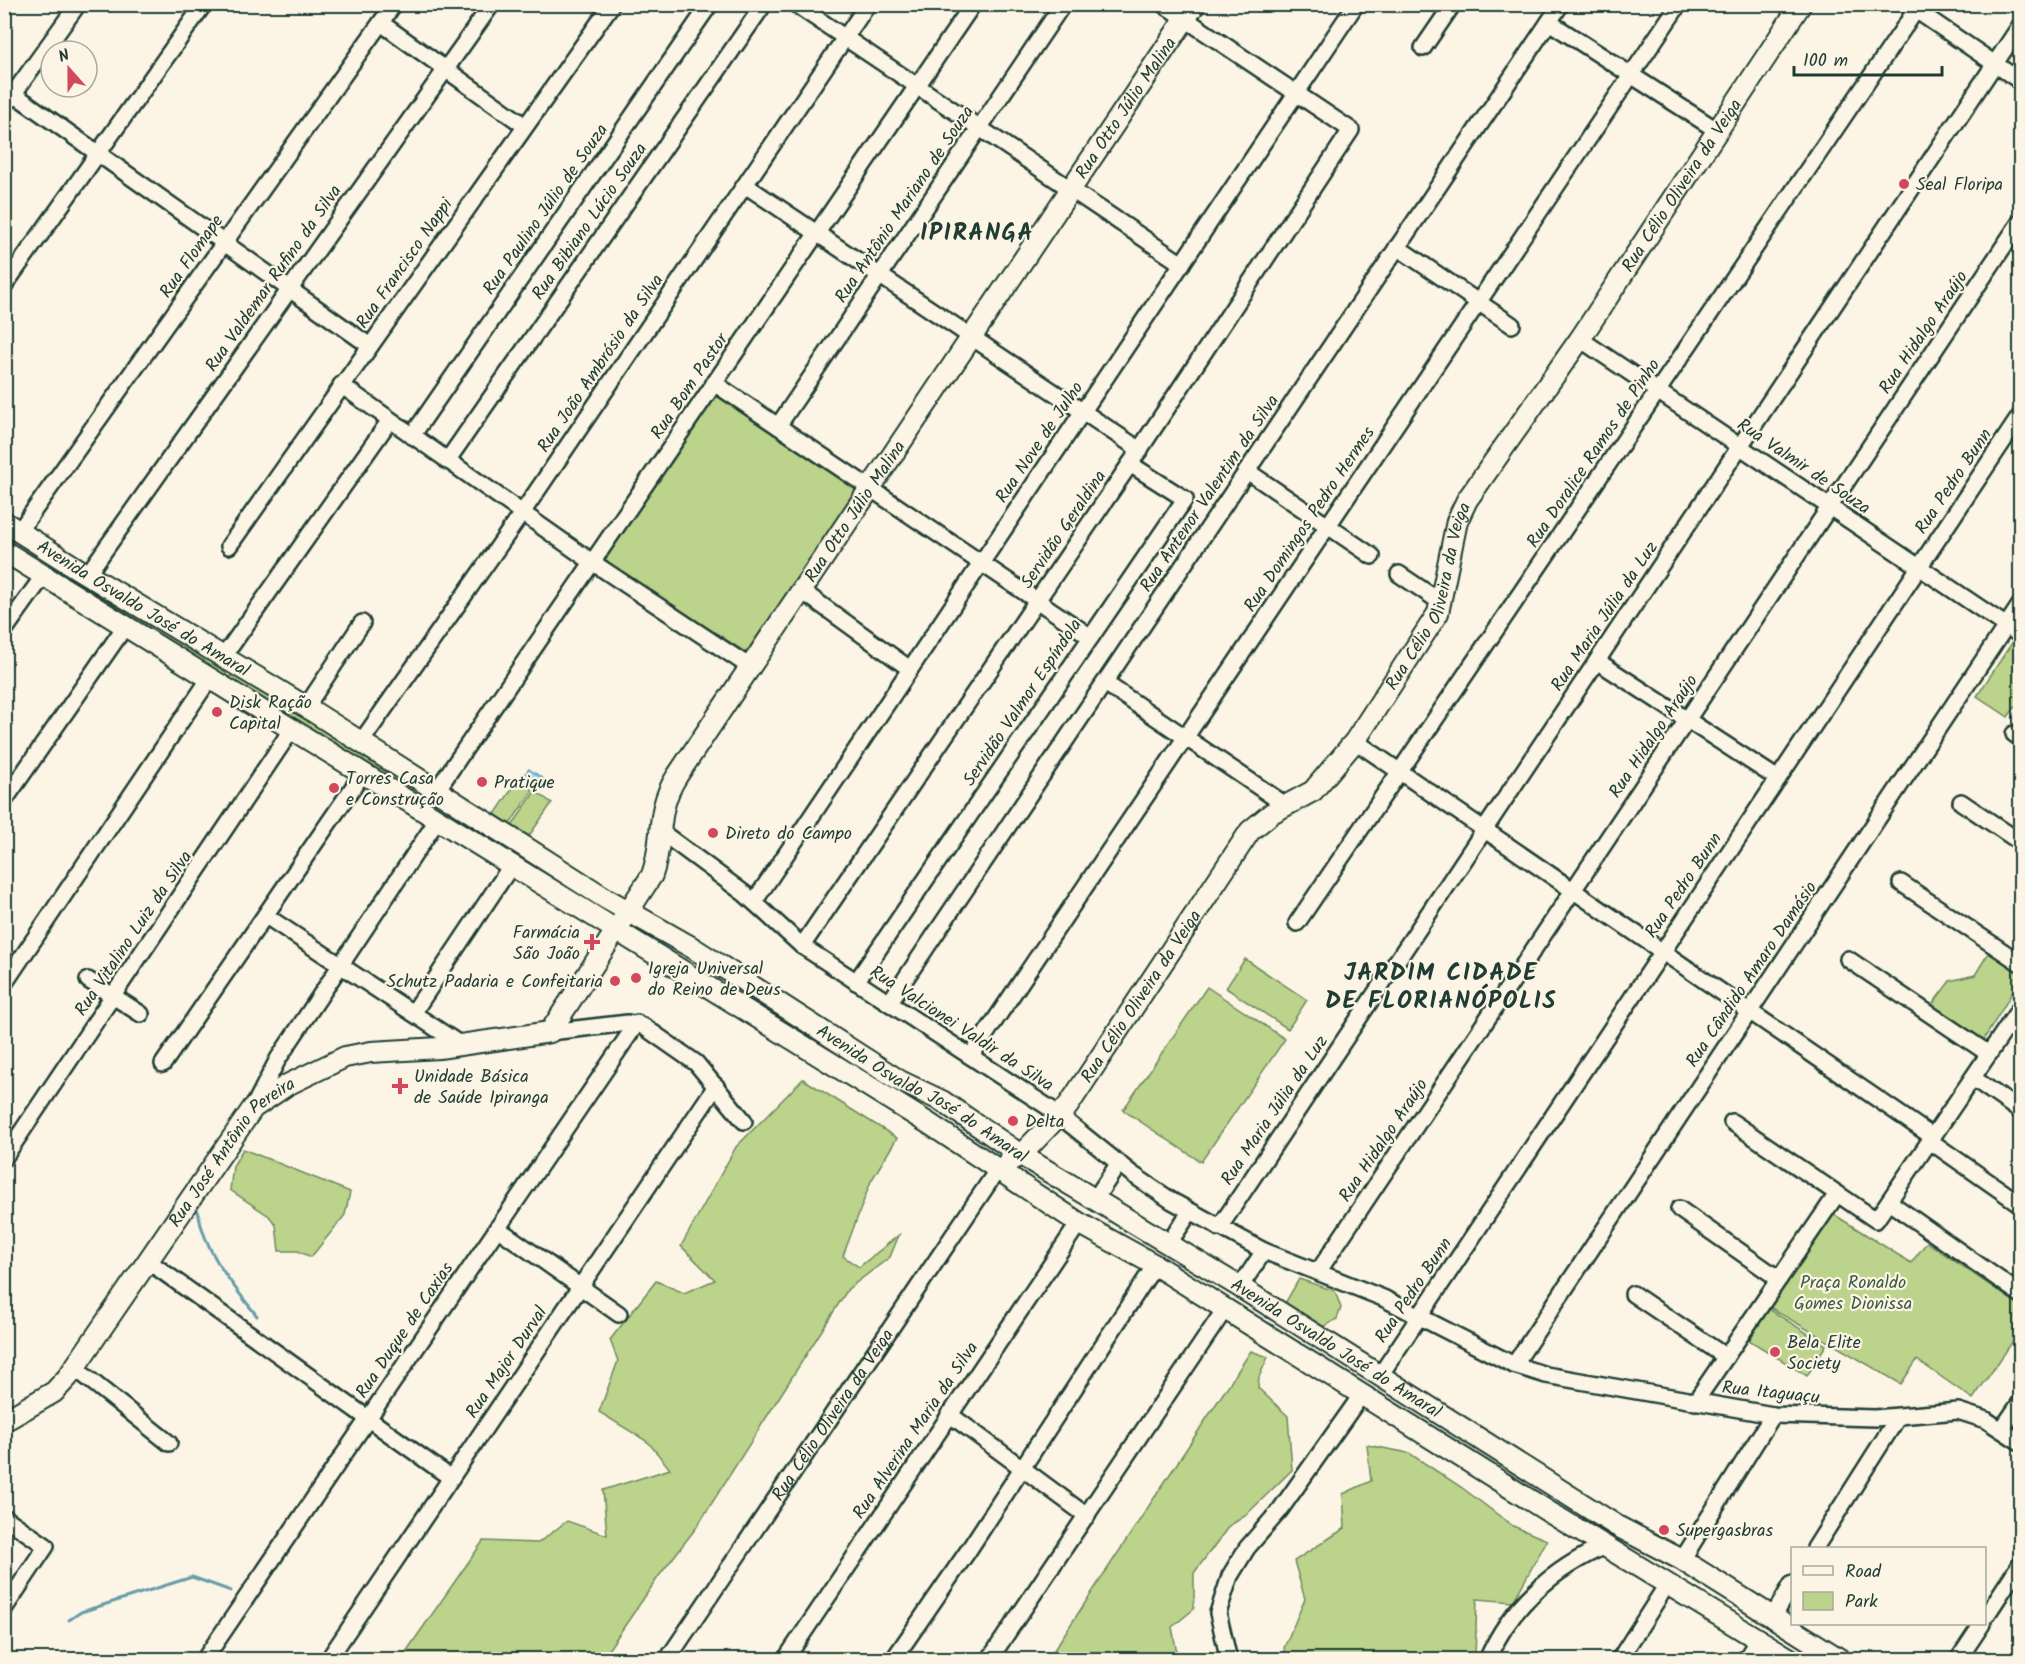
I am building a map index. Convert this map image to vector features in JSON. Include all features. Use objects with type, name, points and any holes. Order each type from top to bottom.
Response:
[{"type":"main road","name":"Rua Célio Oliveira da Veiga","points":[[1020,1155],[1059,1117],[1250,831],[1264,818],[1313,791],[1324,781],[1356,741],[1442,603],[1454,534],[1462,509],[1580,339],[1802,4]]},
{"type":"main road","name":"Rua Otto Júlio Malina","points":[[550,1032],[629,913],[657,861],[661,811],[670,787],[1190,12]]},
{"type":"main road","name":"Avenida Osvaldo José do Amaral","points":[[12,526],[87,575],[306,706],[629,913],[693,948],[900,1081],[942,1101],[1020,1155],[1240,1287],[1378,1377],[1617,1526],[1682,1560],[1841,1659]]},
{"type":"main road","name":"Avenida Osvaldo José do Amaral","points":[[4,551],[847,1073],[1079,1223],[1155,1265],[1549,1512],[1792,1659]]},
{"type":"main road","points":[[363,772],[420,800],[429,798],[437,790]]},
{"type":"main road","name":"Rua José Antônio Pereira","points":[[4,1421],[54,1392],[75,1368],[253,1108],[287,1085],[345,1057],[371,1052],[461,1045],[550,1032]]},
{"type":"main road","points":[[847,1073],[846,1061],[851,1058],[886,1078],[900,1081]]},
{"type":"main road","points":[[970,1151],[1000,1163],[1020,1155]]},
{"type":"main road","points":[[1079,1223],[1125,1241],[1135,1234],[1134,1228],[1128,1221]]},
{"type":"main road","points":[[1549,1512],[1551,1497],[1560,1496],[1593,1518],[1617,1526]]},
{"type":"main road","points":[[1647,1570],[1667,1576],[1694,1592],[1701,1592],[1706,1588],[1708,1577]]},
{"type":"street","points":[[4,107],[9,90],[78,4]]},
{"type":"street","points":[[4,286],[204,4]]},
{"type":"street","name":"Rua Flomape","points":[[12,526],[224,243],[394,4]]},
{"type":"street","name":"Rua Valdemar Rufino da Silva","points":[[87,575],[492,4]]},
{"type":"street","name":"Rua Francisco Nappi","points":[[229,546],[612,4]]},
{"type":"street","name":"Rua Paulino Júlio de Souza","points":[[412,436],[710,4]]},
{"type":"street","name":"Rua Bibiano Lúcio Souza","points":[[447,461],[764,4]]},
{"type":"street","points":[[795,4],[1182,264]]},
{"type":"street","name":"Rua João Ambrósio da Silva","points":[[361,742],[522,513],[868,4]]},
{"type":"street","name":"Rua Bom Pastor","points":[[437,790],[973,4]]},
{"type":"street","name":"Rua Antônio Mariano de Souza","points":[[778,426],[1063,4]]},
{"type":"street","points":[[1163,4],[1190,12],[1296,93]]},
{"type":"street","name":"Rua Nove de Julho","points":[[754,902],[1356,4]]},
{"type":"street","points":[[1423,48],[1453,4]]},
{"type":"street","name":"Rua Antenor Valentim da Silva","points":[[889,1003],[1561,4]]},
{"type":"street","name":"Rua Domingos Pedro Hermes","points":[[971,1056],[1679,4]]},
{"type":"street","points":[[1914,6],[2020,81]]},
{"type":"street","name":"Rua Doralice Ramos de Pinho","points":[[1297,923],[1658,391],[1914,6]]},
{"type":"street","points":[[1549,22],[1718,131]]},
{"type":"street","points":[[381,23],[525,126]]},
{"type":"street","name":"Rua Maria Júlia da Luz","points":[[1220,1228],[2020,26]]},
{"type":"street","points":[[9,90],[369,346]]},
{"type":"street","name":"Servidão Geraldina","points":[[802,946],[1131,464],[1351,130],[1296,93]]},
{"type":"street","points":[[745,185],[1140,450]]},
{"type":"street","name":"Rua Hidalgo Araújo","points":[[1318,1272],[2020,222]]},
{"type":"street","points":[[1397,247],[1512,325]]},
{"type":"street","name":"Rua Valmir de Souza","points":[[1580,339],[2020,635]]},
{"type":"street","points":[[714,383],[1090,637]]},
{"type":"street","points":[[341,386],[592,562],[750,668]]},
{"type":"street","name":"Rua Pedro Bunn","points":[[1378,1377],[2020,416]]},
{"type":"street","points":[[224,656],[390,420]]},
{"type":"street","name":"Servidão Valmor Espíndola","points":[[856,982],[1185,499],[1131,464]]},
{"type":"street","points":[[1247,471],[1372,555]]},
{"type":"street","points":[[1399,573],[1442,603]]},
{"type":"street","points":[[4,631],[44,575]]},
{"type":"street","points":[[802,591],[910,669]]},
{"type":"street","name":"Rua Cândido Amaro Damásio","points":[[1514,1365],[2020,605]]},
{"type":"street","points":[[306,706],[362,623]]},
{"type":"street","points":[[4,801],[126,625]]},
{"type":"street","points":[[1597,661],[1778,779]]},
{"type":"street","points":[[5,984],[210,678]]},
{"type":"street","points":[[1105,682],[1287,806]]},
{"type":"street","name":"Rua Vitalino Luiz da Silva","points":[[4,1158],[292,729]]},
{"type":"street","points":[[1356,741],[1750,1011],[2020,1204]]},
{"type":"street","points":[[163,1064],[363,772]]},
{"type":"street","points":[[1961,802],[2020,842]]},
{"type":"street","points":[[253,1108],[268,1075],[438,819]]},
{"type":"street","name":"Rua Valcionei Valdir da Silva","points":[[660,831],[754,902],[802,946],[971,1056],[1190,1212],[1264,1251],[1419,1316],[1514,1365]]},
{"type":"street","points":[[414,1013],[511,866]]},
{"type":"street","points":[[1901,884],[2020,963]]},
{"type":"street","points":[[266,916],[461,1045]]},
{"type":"street","points":[[1848,959],[1989,1054]]},
{"type":"street","points":[[88,980],[141,1014]]},
{"type":"street","points":[[1732,1122],[1876,1220],[1989,1054],[2019,1015]]},
{"type":"street","points":[[550,1032],[637,1023],[687,1055],[744,1121]]},
{"type":"street","name":"Rua Duque de Caxias","points":[[204,1659],[637,1023]]},
{"type":"street","points":[[1973,1078],[2020,1111]]},
{"type":"street","name":"Rua Major Durval","points":[[328,1659],[716,1086]]},
{"type":"street","points":[[1101,1190],[1119,1163]]},
{"type":"street","name":"Rua Célio Oliveira da Veiga","points":[[667,1659],[998,1169]]},
{"type":"street","points":[[1695,1402],[1837,1194]]},
{"type":"street","points":[[1889,1202],[2020,1294]]},
{"type":"street","points":[[1679,1209],[1779,1278]]},
{"type":"street","points":[[1175,1234],[1190,1212]]},
{"type":"street","name":"Rua Alverina Maria da Silva","points":[[785,1659],[1079,1223]]},
{"type":"street","points":[[497,1228],[619,1314]]},
{"type":"street","points":[[1240,1287],[1264,1251]]},
{"type":"street","points":[[148,1261],[451,1478]]},
{"type":"street","points":[[893,1659],[1022,1469],[1155,1265]]},
{"type":"street","points":[[1633,1294],[1726,1357]]},
{"type":"street","points":[[989,1659],[1225,1309]]},
{"type":"street","name":"Rua Itaguaçu","points":[[1514,1365],[1546,1375],[1773,1415],[1851,1418],[1959,1411],[1979,1417],[2020,1442]]},
{"type":"street","points":[[75,1368],[169,1443]]},
{"type":"street","points":[[1229,1659],[1218,1613],[1230,1576],[1247,1548],[1280,1510],[1362,1394]]},
{"type":"street","points":[[2002,1429],[2020,1403]]},
{"type":"street","points":[[949,1414],[1087,1516]]},
{"type":"street","points":[[1682,1560],[1773,1415]]},
{"type":"street","points":[[1816,1547],[1898,1416]]},
{"type":"street","points":[[4,1516],[46,1546],[4,1610]]},
{"type":"street","points":[[1487,1659],[1508,1622],[1533,1593],[1566,1566],[1607,1545]]},
{"type":"street","points":[[1986,1616],[2020,1564]]},
{"type":"street","points":[[1619,1659],[1668,1583]]},
{"type":"street","points":[[1773,1616],[1791,1586]]},
{"type":"street","points":[[1958,1659],[1981,1625]]},
{"type":"street","points":[[1745,1659],[1759,1638]]},
{"type":"green space","points":[[715,395],[859,492],[748,654],[603,560]]},
{"type":"green space","points":[[78,576],[230,668],[222,679],[71,586]]},
{"type":"green space","points":[[2013,641],[2020,647],[2020,700],[2008,717],[1977,696]]},
{"type":"green space","points":[[233,672],[414,788],[411,790],[382,773],[347,757],[227,682]]},
{"type":"green space","points":[[518,780],[533,790],[510,824],[495,814]]},
{"type":"green space","points":[[535,791],[552,803],[529,836],[512,826]]},
{"type":"green space","points":[[1989,952],[2020,971],[2020,980],[1983,1041],[1931,1006],[1950,981],[1975,975]]},
{"type":"green space","points":[[1245,959],[1307,1000],[1288,1029],[1226,988]]},
{"type":"green space","points":[[1207,987],[1285,1039],[1201,1162],[1123,1110]]},
{"type":"green space","points":[[803,1079],[897,1138],[871,1181],[843,1256],[859,1267],[899,1235],[890,1257],[848,1289],[696,1528],[659,1576],[602,1659],[401,1659],[483,1541],[538,1543],[567,1521],[607,1535],[603,1490],[670,1469],[648,1442],[599,1412],[618,1361],[610,1340],[656,1281],[684,1293],[715,1280],[681,1246],[736,1147]]},
{"type":"green space","points":[[243,1149],[350,1192],[345,1215],[311,1257],[298,1251],[279,1251],[276,1225],[269,1216],[230,1190],[233,1166]]},
{"type":"green space","name":"Praça Ronaldo Gomes Dionissa","points":[[1830,1212],[1911,1263],[1927,1242],[2020,1306],[2020,1331],[1973,1399],[1917,1360],[1901,1384],[1764,1304]]},
{"type":"green space","points":[[1299,1279],[1335,1291],[1341,1308],[1337,1319],[1321,1328],[1283,1307]]},
{"type":"green space","points":[[1769,1309],[1826,1345],[1807,1376],[1749,1340]]},
{"type":"green space","points":[[1251,1351],[1268,1357],[1259,1377],[1258,1388],[1288,1416],[1292,1470],[1245,1516],[1229,1526],[1194,1573],[1194,1609],[1172,1627],[1178,1659],[1048,1659]]},
{"type":"green space","points":[[1367,1445],[1409,1453],[1461,1487],[1513,1526],[1547,1540],[1513,1602],[1477,1599],[1475,1659],[1288,1659],[1284,1648],[1305,1599],[1294,1561],[1345,1528],[1343,1494],[1371,1481]]},
{"type":"water","points":[[529,769],[545,780],[540,786],[524,775]]},
{"type":"waterway","points":[[198,1212],[213,1254],[229,1280],[257,1316]]},
{"type":"waterway","points":[[69,1620],[81,1612],[192,1577],[231,1591]]},
{"type":"place","name":"Seal Floripa","points":[[1904,184]]},
{"type":"place","name":"Disk Ração Capital","points":[[217,712]]},
{"type":"place","name":"Pratique","points":[[482,782]]},
{"type":"place","name":"Torres Casa e Construção","points":[[334,788]]},
{"type":"place","name":"Direto do Campo","points":[[713,833]]},
{"type":"place","name":"Farmácia São João","points":[[592,942]]},
{"type":"place","name":"Igreja Universal do Reino de Deus","points":[[636,978]]},
{"type":"place","name":"Schutz Padaria e Confeitaria","points":[[615,981]]},
{"type":"place","name":"Unidade Básica de Saúde Ipiranga","points":[[400,1086]]},
{"type":"place","name":"Delta","points":[[1013,1121]]},
{"type":"place","name":"Bela Elite Society","points":[[1775,1352]]},
{"type":"place","name":"Supergasbras","points":[[1664,1530]]},
{"type":"district","name":"IPIRANGA","points":[[977,232]]},
{"type":"district","name":"JARDIM CIDADE DE FLORIANÓPOLIS","points":[[1441,986]]}]
